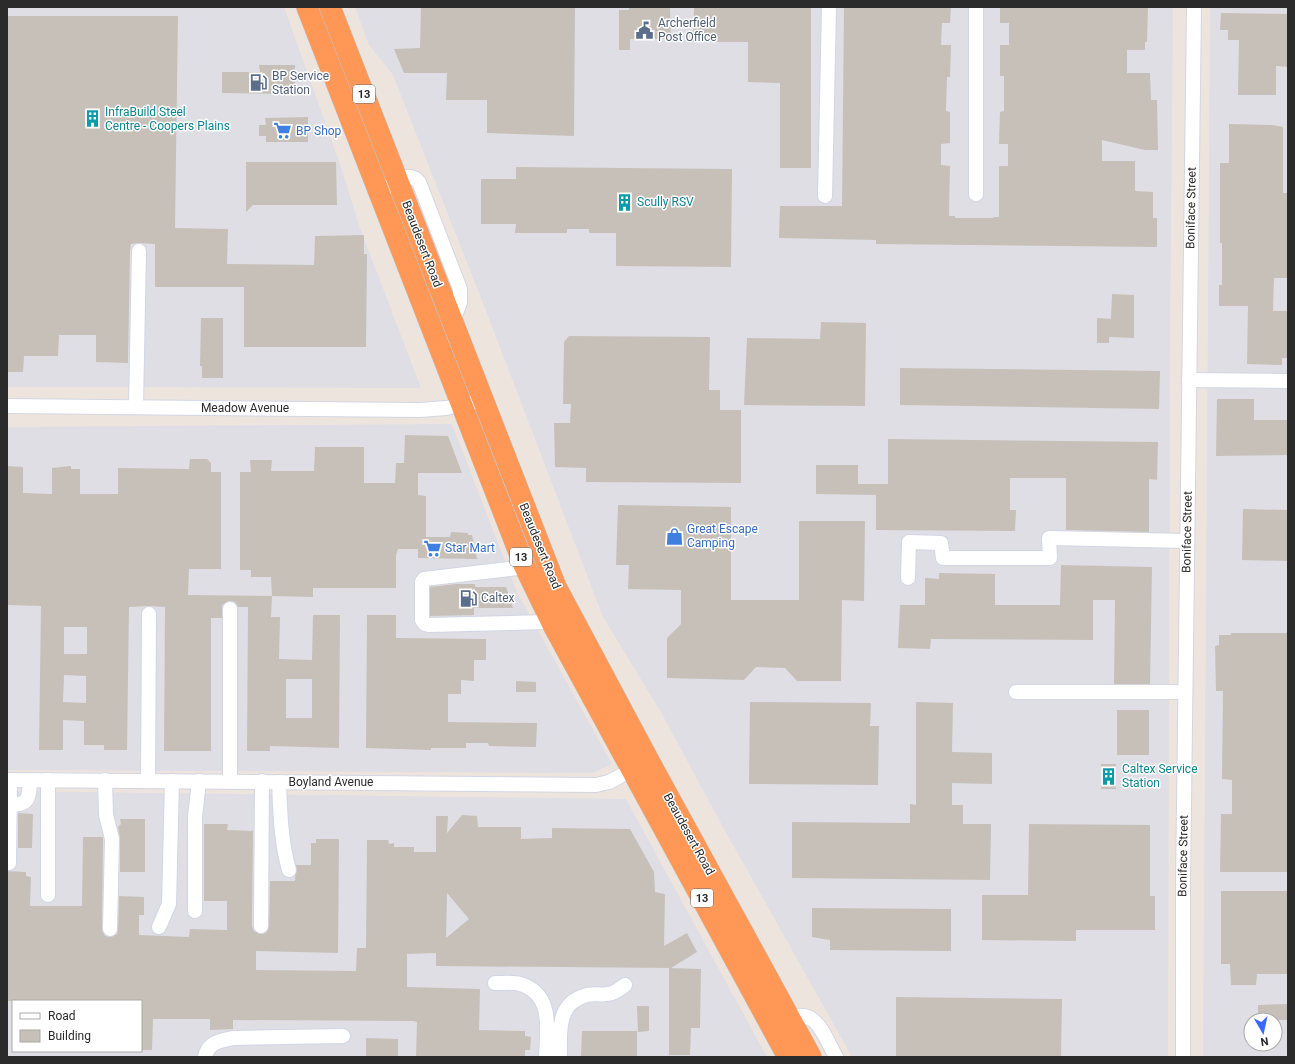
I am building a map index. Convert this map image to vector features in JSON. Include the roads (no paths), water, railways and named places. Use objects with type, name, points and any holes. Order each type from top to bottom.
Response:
[{"type":"highway","name":"Beaudesert Road","points":[[307,7],[526,567],[551,622],[640,766],[781,1022],[811,1057]]},
{"type":"highway","name":"Beaudesert Road","points":[[330,7],[556,587],[640,766]]},
{"type":"highway","name":"Beaudesert Road","points":[[781,1022],[788,1057]]},
{"type":"street","points":[[825,196],[829,7]]},
{"type":"street","points":[[976,7],[976,194]]},
{"type":"street","name":"Boniface Street","points":[[1183,1057],[1185,692],[1194,7]]},
{"type":"street","points":[[380,195],[388,186],[397,180]]},
{"type":"street","points":[[136,407],[139,250]]},
{"type":"street","points":[[1189,380],[1288,381]]},
{"type":"street","name":"Meadow Avenue","points":[[7,406],[420,410],[462,405],[482,400]]},
{"type":"street","points":[[908,578],[909,542],[941,543],[944,558],[1050,558],[1049,538],[1187,541]]},
{"type":"street","points":[[526,567],[424,579],[422,582],[422,620],[424,624],[429,625],[551,622]]},
{"type":"street","points":[[230,609],[230,781]]},
{"type":"street","points":[[148,781],[149,614]]},
{"type":"street","points":[[1016,692],[1185,692]]},
{"type":"street","name":"Boyland Avenue","points":[[8,780],[596,784],[609,782],[640,766]]},
{"type":"street","points":[[8,780],[9,863]]},
{"type":"street","points":[[8,805],[21,805],[27,801],[29,798],[30,780]]},
{"type":"street","points":[[48,780],[48,895]]},
{"type":"street","points":[[105,780],[106,815],[112,839],[110,929]]},
{"type":"street","points":[[159,927],[169,904],[172,781]]},
{"type":"street","points":[[194,911],[195,817],[199,781]]},
{"type":"street","points":[[262,782],[262,926]]},
{"type":"street","points":[[279,782],[280,815],[285,857],[289,870]]},
{"type":"street","points":[[495,983],[520,984],[537,994],[544,1001],[547,1013],[546,1057]]},
{"type":"street","points":[[560,1057],[560,1022],[565,1009],[574,1000],[588,995],[612,993],[625,985]]},
{"type":"street","points":[[781,1022],[801,1015],[815,1021],[836,1057]]},
{"type":"street","points":[[205,1057],[210,1045],[216,1041],[233,1038],[343,1036]]},
{"type":"place","name":"Archerfield Post Office","points":[[645,30]]},
{"type":"place","name":"BP Service Station","points":[[259,83]]},
{"type":"place","name":"InfraBuild Steel Centre - Coopers Plains","points":[[92,119]]},
{"type":"place","name":"BP Shop","points":[[283,131]]},
{"type":"place","name":"Scully RSV","points":[[624,202]]},
{"type":"place","name":"Great Escape Camping","points":[[674,536]]},
{"type":"place","name":"Star Mart","points":[[432,548]]},
{"type":"place","name":"Caltex","points":[[468,598]]},
{"type":"place","name":"Caltex Service Station","points":[[1109,776]]}]
